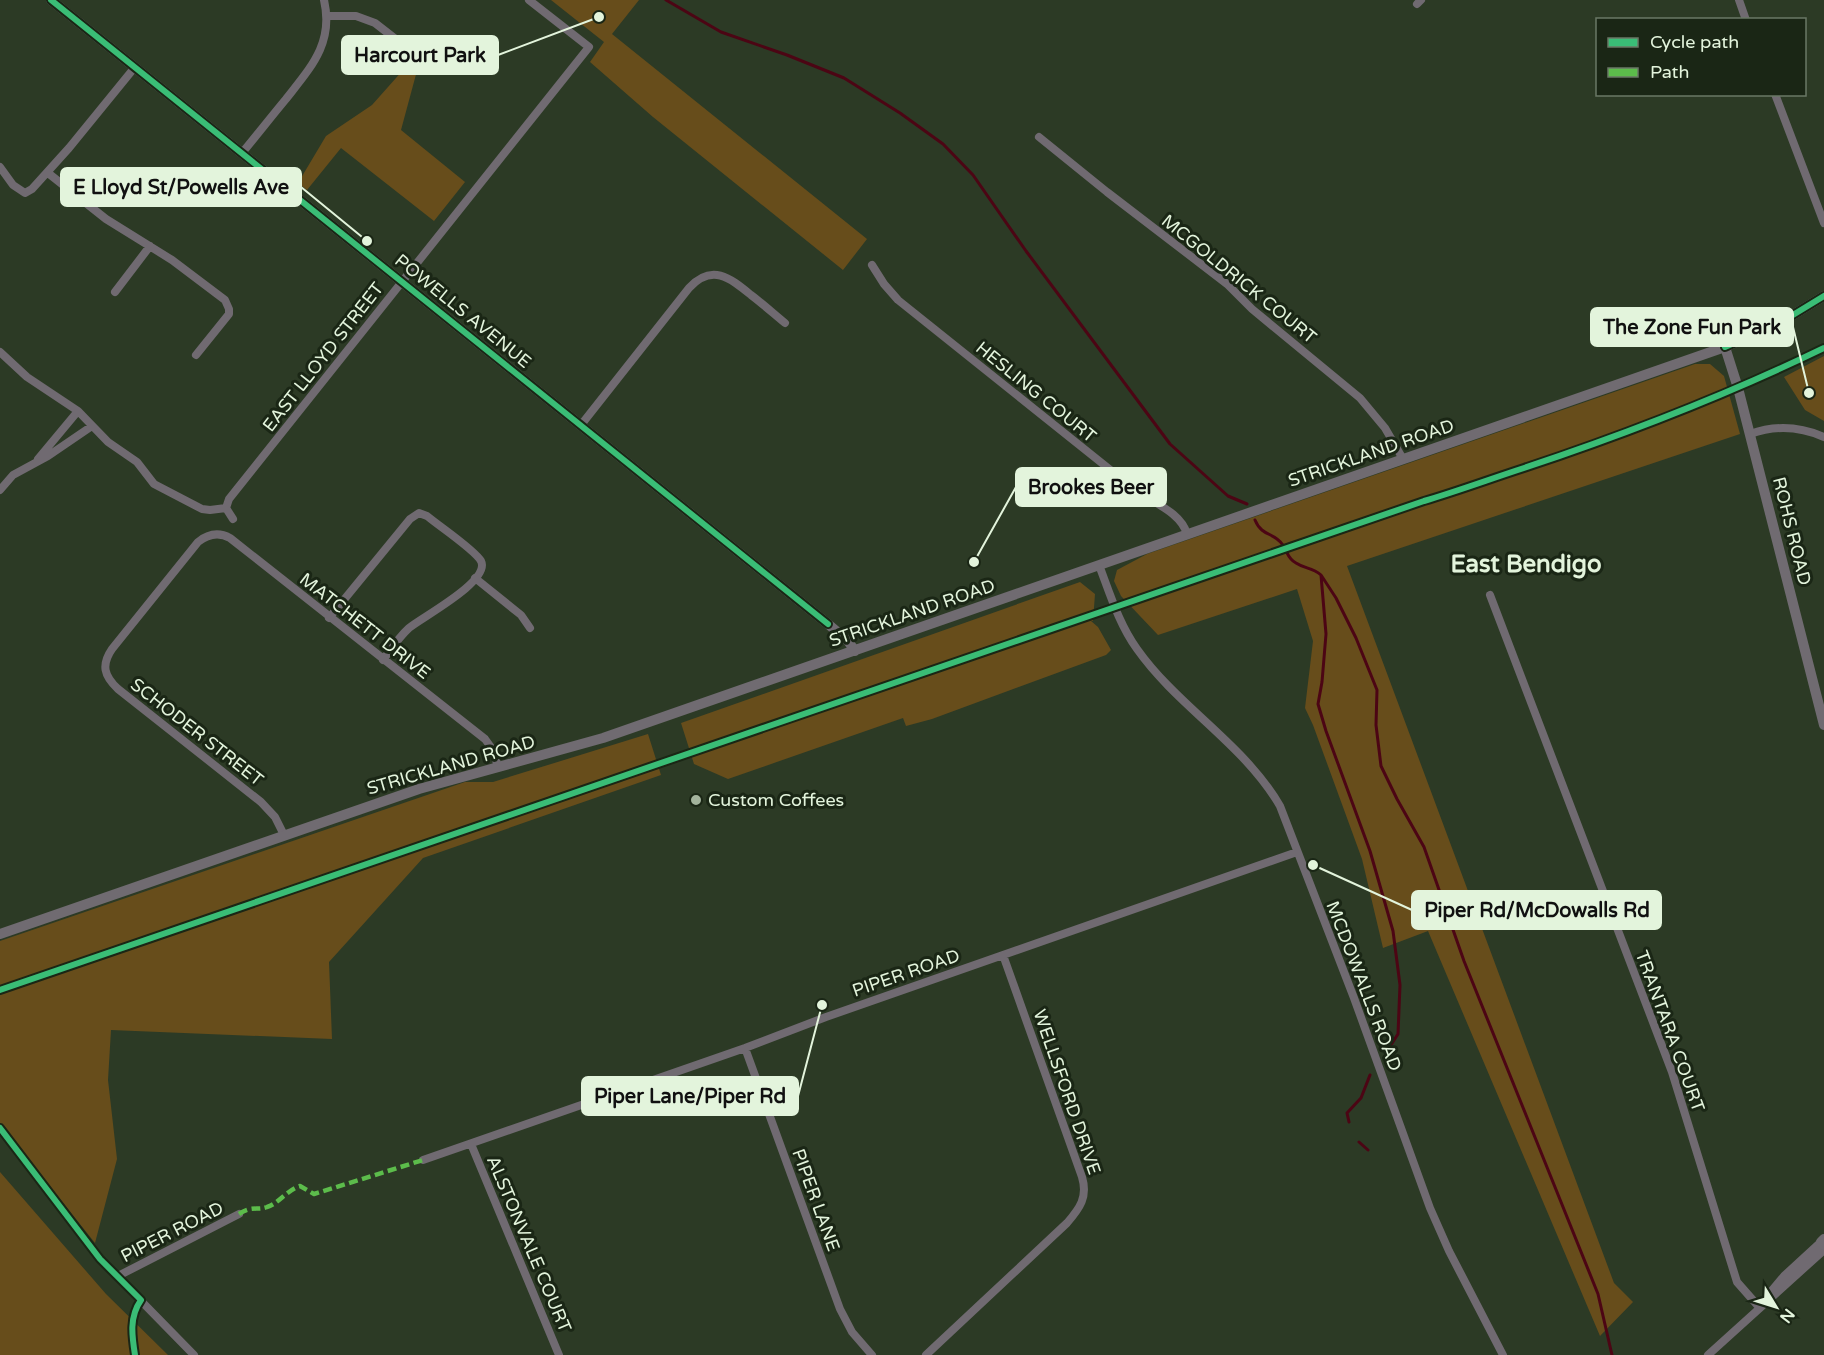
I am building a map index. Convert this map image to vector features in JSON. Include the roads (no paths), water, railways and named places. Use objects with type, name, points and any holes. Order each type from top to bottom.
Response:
[{"type":"main road","name":"POWELLS AVENUE","points":[[51,0],[834,628],[855,651]]},
{"type":"main road","name":"STRICKLAND ROAD","points":[[0,933],[419,789],[603,738],[1099,566],[1725,347],[1783,321],[1824,296]]},
{"type":"main road","name":"ROHS ROAD","points":[[1725,347],[1750,434],[1824,725]]},
{"type":"street","points":[[242,153],[315,61],[323,43],[327,16],[324,0]]},
{"type":"street","name":"EAST LLOYD STREET","points":[[226,508],[230,499],[589,47],[529,0]]},
{"type":"street","points":[[1739,0],[1745,18]]},
{"type":"street","points":[[327,16],[356,16],[375,23],[434,69]]},
{"type":"street","points":[[0,167],[13,184],[25,193],[32,189],[48,173],[135,67]]},
{"type":"street","points":[[1776,96],[1824,223]]},
{"type":"street","name":"MCGOLDRICK COURT","points":[[1039,136],[1107,192],[1227,284],[1251,309],[1360,398],[1385,428],[1403,459]]},
{"type":"street","points":[[48,173],[106,219],[172,260],[228,304],[229,314],[196,355]]},
{"type":"street","points":[[115,292],[150,246]]},
{"type":"street","name":"HESLING COURT","points":[[872,265],[898,300],[1138,492],[1173,514],[1185,526],[1187,534]]},
{"type":"street","points":[[580,425],[689,288],[699,279],[711,274],[724,276],[785,323]]},
{"type":"street","points":[[2,357],[27,377],[78,411],[108,442],[137,462],[147,477],[163,490],[202,508],[210,510],[226,508],[232,519]]},
{"type":"street","points":[[35,462],[78,411]]},
{"type":"street","points":[[0,490],[9,478],[53,453],[92,426]]},
{"type":"street","points":[[1750,434],[1772,428],[1787,427],[1824,437]]},
{"type":"street","points":[[329,618],[410,519],[419,513],[428,516],[478,558],[482,566],[475,578],[453,599],[409,628],[383,660]]},
{"type":"street","name":"MATCHETT DRIVE","points":[[112,649],[198,542],[212,535],[222,535],[230,538],[485,739],[493,750],[498,767]]},
{"type":"street","name":"MCDOWALLS ROAD","points":[[1099,566],[1119,618],[1137,650],[1266,784],[1285,816],[1430,1208],[1449,1251],[1503,1355]]},
{"type":"street","points":[[475,578],[521,615],[530,628]]},
{"type":"street","name":"TRANTARA COURT","points":[[1490,595],[1672,1072],[1737,1282],[1759,1307]]},
{"type":"street","name":"SCHODER STREET","points":[[112,649],[104,666],[109,680],[261,802],[279,823],[284,836]]},
{"type":"street","name":"PIPER ROAD","points":[[423,1160],[1297,852]]},
{"type":"street","name":"WELLSFORD DRIVE","points":[[926,1355],[1067,1223],[1082,1204],[1084,1195],[1082,1177],[1003,955]]},
{"type":"street","name":"PIPER LANE","points":[[745,1048],[840,1309],[852,1332],[872,1355]]},
{"type":"street","points":[[0,1128],[100,1259],[194,1355]]},
{"type":"street","name":"ALSTONVALE COURT","points":[[471,1144],[559,1355]]},
{"type":"street","name":"PIPER ROAD","points":[[118,1276],[239,1214]]},
{"type":"street","points":[[1708,1355],[1759,1307],[1784,1276],[1823,1244]]},
{"type":"waterway","points":[[666,0],[721,32],[844,78],[900,113],[943,144],[973,175],[1026,251],[1170,444],[1228,496],[1247,504]]},
{"type":"waterway","points":[[1255,520],[1261,529],[1279,540],[1293,561],[1321,575],[1326,634],[1318,704],[1370,851],[1393,931],[1400,985],[1398,1034],[1387,1051]]},
{"type":"waterway","points":[[1321,575],[1336,598],[1356,638],[1377,690],[1376,725],[1381,766],[1424,847],[1464,961],[1598,1294],[1612,1355]]},
{"type":"waterway","points":[[1349,1122],[1347,1113],[1361,1098],[1370,1075]]},
{"type":"waterway","points":[[1359,1142],[1368,1150]]},
{"type":"place","name":"Harcourt Park","points":[[599,17]]},
{"type":"place","name":"E Lloyd St/Powells Ave","points":[[367,241]]},
{"type":"place","name":"The Zone Fun Park","points":[[1809,393]]},
{"type":"place","name":"Brookes Beer","points":[[974,562]]},
{"type":"place","name":"Custom Coffees","points":[[696,800]]},
{"type":"place","name":"Piper Rd/McDowalls Rd","points":[[1313,865]]},
{"type":"place","name":"Piper Lane/Piper Rd","points":[[822,1005]]},
{"type":"district","name":"East Bendigo","points":[[1526,564]]}]
